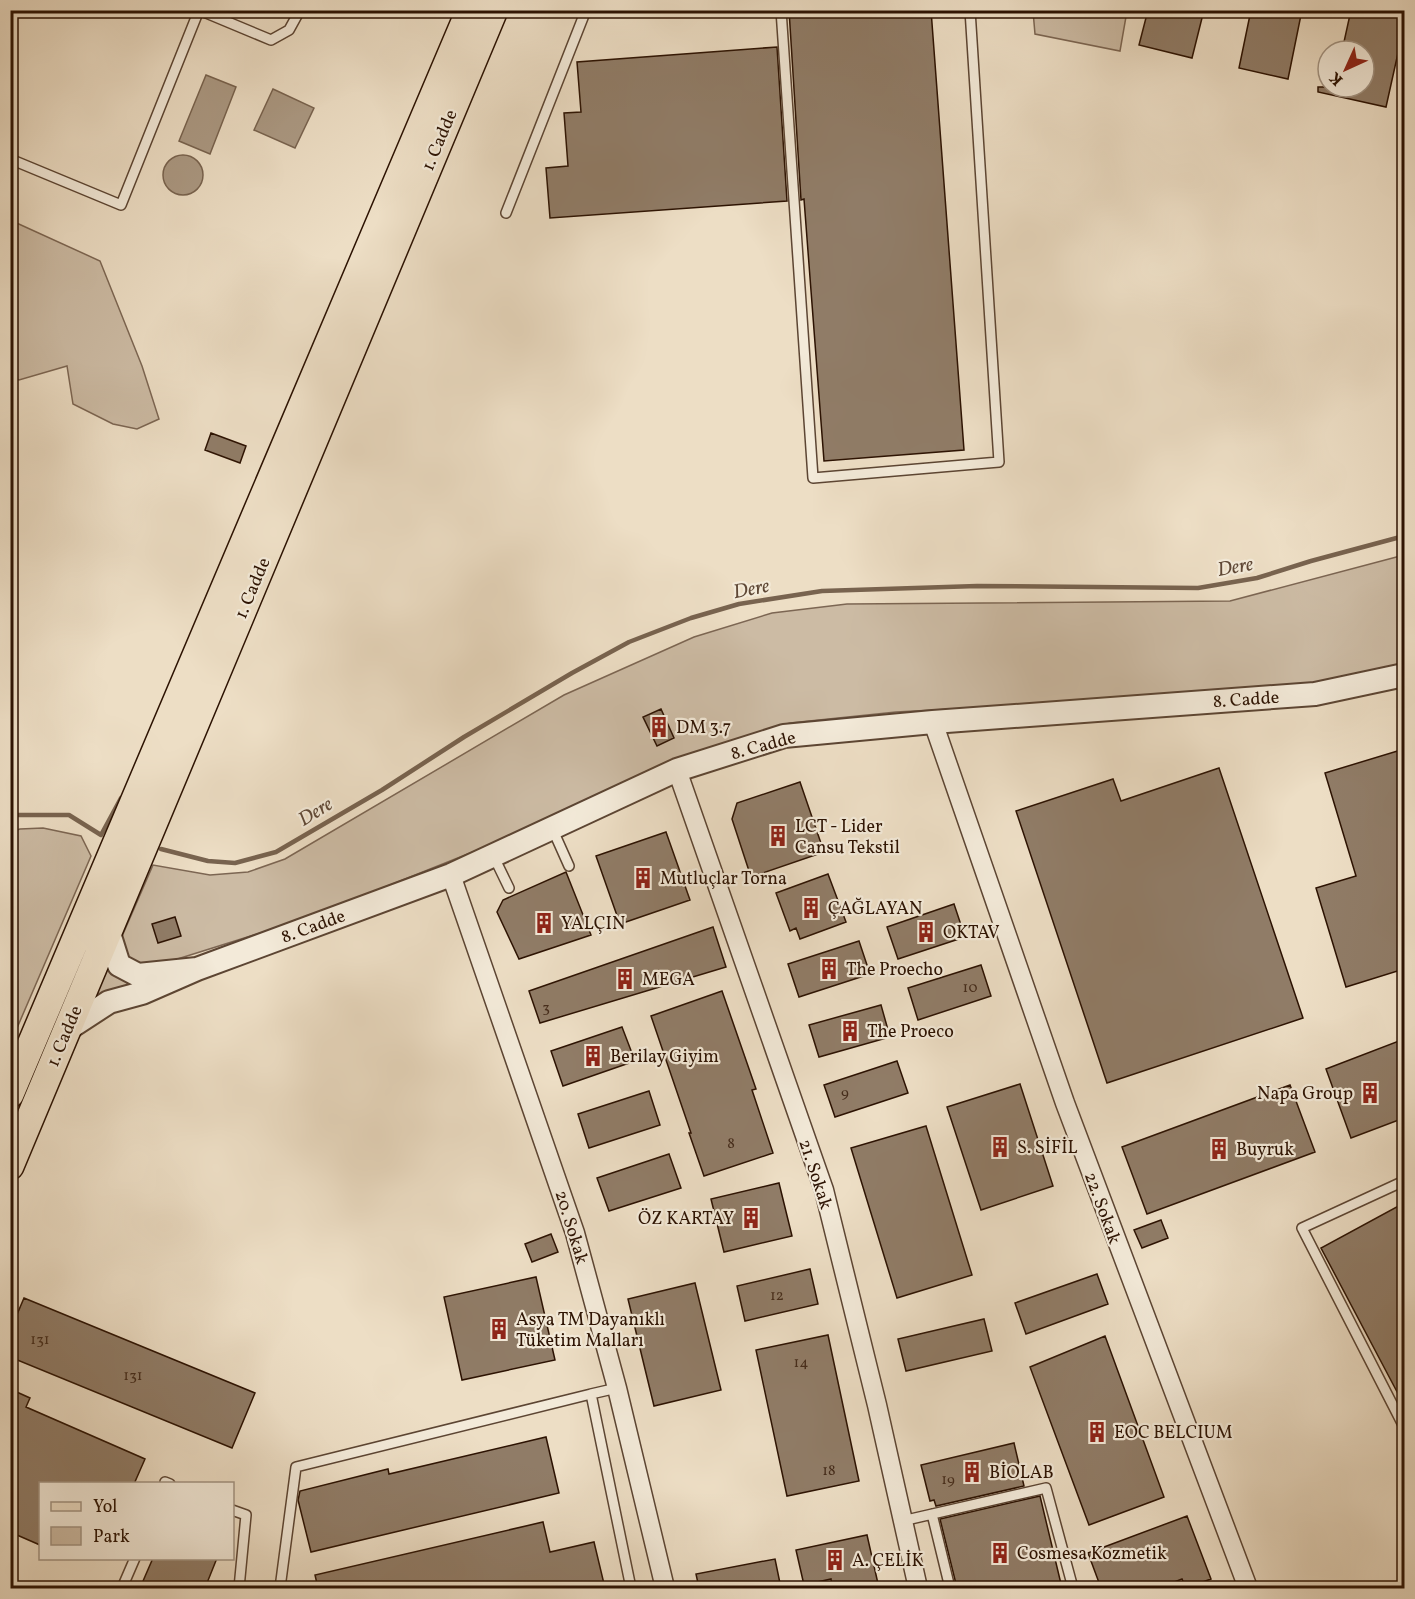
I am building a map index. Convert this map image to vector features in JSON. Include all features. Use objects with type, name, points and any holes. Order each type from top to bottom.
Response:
[{"type":"main road","name":"1. Cadde","points":[[10,1094],[470,10]]},
{"type":"main road","name":"1. Cadde","points":[[10,1166],[494,10]]},
{"type":"street","name":"8. Cadde","points":[[66,1030],[109,1002],[142,993],[197,969],[451,875],[677,770],[784,736],[933,722],[1315,694],[1404,675]]},
{"type":"street","name":"22. Sokak","points":[[933,722],[1065,1103],[1248,1588]]},
{"type":"street","name":"21. Sokak","points":[[677,770],[824,1190],[877,1406],[918,1588]]},
{"type":"street","name":"20. Sokak","points":[[451,875],[575,1233],[617,1388],[664,1588]]},
{"type":"street","name":"8. Cadde","points":[[108,930],[119,965],[138,975],[197,969]]},
{"type":"lane","points":[[10,159],[121,205],[199,10],[271,40],[289,30],[300,10]]},
{"type":"lane","points":[[506,213],[586,10]]},
{"type":"lane","points":[[781,10],[813,478],[999,462],[970,10]]},
{"type":"lane","points":[[552,828],[569,866]]},
{"type":"lane","points":[[493,855],[508,888]]},
{"type":"lane","points":[[1404,1181],[1302,1228],[1404,1427]]},
{"type":"lane","points":[[280,1588],[296,1467],[617,1388]]},
{"type":"lane","points":[[591,1394],[631,1588]]},
{"type":"lane","points":[[902,1521],[1046,1488],[1073,1588]]},
{"type":"lane","points":[[234,1511],[246,1515],[239,1588]]},
{"type":"lane","points":[[932,1514],[950,1588]]},
{"type":"lane","points":[[122,1588],[134,1560]]},
{"type":"green space","points":[[1033,11],[1127,11],[1120,51],[1035,34]]},
{"type":"green space","points":[[10,220],[100,261],[142,366],[159,419],[137,429],[113,424],[73,404],[67,366],[19,380],[11,377]]},
{"type":"green space","points":[[1404,555],[1404,668],[1316,690],[896,712],[790,723],[759,732],[583,808],[305,919],[152,967],[130,962],[120,941],[153,865],[210,875],[248,872],[285,859],[564,695],[694,637],[772,613],[847,604],[1230,601]]},
{"type":"green space","points":[[43,828],[81,836],[91,856],[11,1042],[11,832],[20,829]]},
{"type":"green space","points":[[110,962],[140,985],[95,997]]},
{"type":"shaded area","points":[[206,75],[236,87],[210,154],[179,141]]},
{"type":"shaded area","points":[[273,89],[314,108],[295,148],[254,130]]},
{"type":"shaded area","points":[[183,155],[197,161],[203,175],[197,189],[183,195],[169,189],[163,175],[169,161]]},
{"type":"building","points":[[789,10],[931,10],[964,450],[824,461],[804,199],[801,200]]},
{"type":"building","points":[[1148,10],[1204,10],[1192,58],[1139,45]]},
{"type":"building","points":[[1251,10],[1302,10],[1288,79],[1239,68]]},
{"type":"building","points":[[1351,10],[1404,10],[1404,26],[1386,107],[1350,99],[1376,99],[1376,39],[1345,39]]},
{"type":"building","points":[[777,47],[787,201],[550,218],[546,168],[568,166],[564,113],[581,112],[577,62]]},
{"type":"building","points":[[211,433],[246,446],[240,463],[205,450]]},
{"type":"building","name":"DM 3.7","points":[[661,709],[674,738],[657,746],[643,717]]},
{"type":"building","points":[[1404,749],[1404,969],[1346,987],[1316,888],[1356,876],[1325,773]]},
{"type":"building","points":[[1219,768],[1303,1018],[1107,1083],[1016,811],[1113,779],[1121,801]]},
{"type":"building","name":"LCT - Lider Cansu Tekstil","points":[[800,782],[824,852],[751,877],[732,819],[737,803]]},
{"type":"building","name":"Mutluçlar Torna","points":[[666,832],[690,900],[620,924],[596,856]]},
{"type":"building","name":"YALÇIN","points":[[566,872],[591,935],[519,959],[497,912],[503,900]]},
{"type":"building","name":"ÇAĞLAYAN","points":[[828,874],[846,922],[800,939],[796,928],[790,931],[776,893]]},
{"type":"building","name":"OKTAV","points":[[954,904],[965,937],[898,959],[887,927]]},
{"type":"building","points":[[175,917],[181,936],[158,943],[152,924]]},
{"type":"building","name":"MEGA","points":[[713,927],[726,967],[540,1023],[529,991]]},
{"type":"building","name":"The Proecho","points":[[859,941],[870,974],[799,997],[788,964]]},
{"type":"building","points":[[981,965],[991,996],[918,1020],[908,988]]},
{"type":"building","points":[[722,991],[756,1089],[752,1090],[773,1153],[704,1176],[651,1016]]},
{"type":"building","name":"The Proeco","points":[[881,1005],[890,1037],[819,1057],[809,1025]]},
{"type":"building","name":"Berilay Giyim","points":[[622,1027],[635,1061],[563,1086],[551,1051]]},
{"type":"building","name":"Napa Group","points":[[1404,1039],[1404,1118],[1351,1138],[1326,1069]]},
{"type":"building","points":[[897,1061],[908,1093],[835,1117],[824,1085]]},
{"type":"building","name":"S. SİFİL","points":[[1020,1084],[1053,1186],[981,1210],[947,1107]]},
{"type":"building","name":"Buyruk","points":[[1290,1085],[1315,1152],[1147,1214],[1122,1147]]},
{"type":"building","points":[[649,1091],[660,1125],[589,1148],[578,1114]]},
{"type":"building","points":[[926,1126],[972,1275],[897,1298],[851,1148]]},
{"type":"building","points":[[669,1154],[681,1188],[609,1211],[597,1178]]},
{"type":"building","name":"ÖZ KARTAY","points":[[779,1183],[792,1236],[724,1252],[711,1199]]},
{"type":"building","points":[[1404,1203],[1404,1405],[1321,1248]]},
{"type":"building","points":[[1161,1220],[1168,1238],[1142,1248],[1134,1230]]},
{"type":"building","points":[[551,1234],[558,1252],[532,1262],[525,1244]]},
{"type":"building","points":[[810,1269],[818,1304],[745,1321],[737,1286]]},
{"type":"building","points":[[1097,1274],[1108,1304],[1026,1334],[1015,1303]]},
{"type":"building","name":"Asya TM Dayanıklı Tüketim Malları","points":[[536,1277],[555,1360],[462,1380],[444,1297]]},
{"type":"building","points":[[695,1283],[721,1390],[654,1406],[628,1299]]},
{"type":"building","points":[[24,1298],[255,1393],[232,1448],[10,1357],[10,1331]]},
{"type":"building","points":[[984,1319],[992,1351],[906,1371],[898,1339]]},
{"type":"building","points":[[828,1335],[859,1481],[787,1496],[756,1350]]},
{"type":"building","name":"EOC BELCIUM","points":[[1105,1336],[1164,1497],[1089,1525],[1030,1367]]},
{"type":"building","points":[[10,1389],[30,1398],[26,1407],[145,1459],[135,1482],[39,1482],[39,1545],[10,1532]]},
{"type":"building","points":[[546,1437],[559,1493],[311,1552],[298,1500],[300,1491],[388,1469],[389,1474]]},
{"type":"building","name":"BİOLAB","points":[[1014,1443],[1024,1486],[936,1506],[934,1500],[930,1501],[921,1465]]},
{"type":"building","name":"Cosmesa Kozmetik","points":[[1040,1496],[1062,1588],[957,1588],[940,1519]]},
{"type":"building","points":[[1187,1516],[1211,1579],[1186,1588],[1182,1579],[1159,1588],[1101,1588],[1088,1553]]},
{"type":"building","points":[[543,1522],[550,1552],[594,1542],[605,1588],[318,1588],[315,1575]]},
{"type":"building","name":"A. ÇELİK","points":[[867,1535],[879,1588],[832,1588],[831,1579],[804,1585],[796,1550]]},
{"type":"building","points":[[775,1559],[781,1588],[699,1588],[696,1574]]},
{"type":"building","points":[[152,1560],[216,1560],[205,1588],[140,1588]]},
{"type":"waterway","name":"Dere","points":[[161,849],[208,861],[235,863],[276,852],[382,790],[464,737],[629,642],[691,618],[739,604],[822,591],[977,586],[1198,588],[1257,578],[1404,536]]},
{"type":"waterway","points":[[10,815],[69,815],[101,835],[121,798]]},
{"type":"place","name":"DM 3.7","points":[[659,727]]},
{"type":"place","name":"LCT - Lider Cansu Tekstil","points":[[778,836]]},
{"type":"place","name":"Mutluçlar Torna","points":[[643,878]]},
{"type":"place","name":"ÇAĞLAYAN","points":[[811,908]]},
{"type":"place","name":"YALÇIN","points":[[544,923]]},
{"type":"place","name":"OKTAV","points":[[926,932]]},
{"type":"place","name":"The Proecho","points":[[829,969]]},
{"type":"place","name":"MEGA","points":[[625,979]]},
{"type":"place","name":"The Proeco","points":[[850,1031]]},
{"type":"place","name":"Berilay Giyim","points":[[593,1056]]},
{"type":"place","name":"Napa Group","points":[[1370,1093]]},
{"type":"place","name":"S. SİFİL","points":[[1000,1147]]},
{"type":"place","name":"Buyruk","points":[[1219,1149]]},
{"type":"place","name":"ÖZ KARTAY","points":[[751,1218]]},
{"type":"place","name":"Asya TM Dayanıklı Tüketim Malları","points":[[499,1329]]},
{"type":"place","name":"EOC BELCIUM","points":[[1097,1432]]},
{"type":"place","name":"BİOLAB","points":[[972,1472]]},
{"type":"place","name":"Cosmesa Kozmetik","points":[[1000,1553]]},
{"type":"place","name":"A. ÇELİK","points":[[835,1560]]}]
